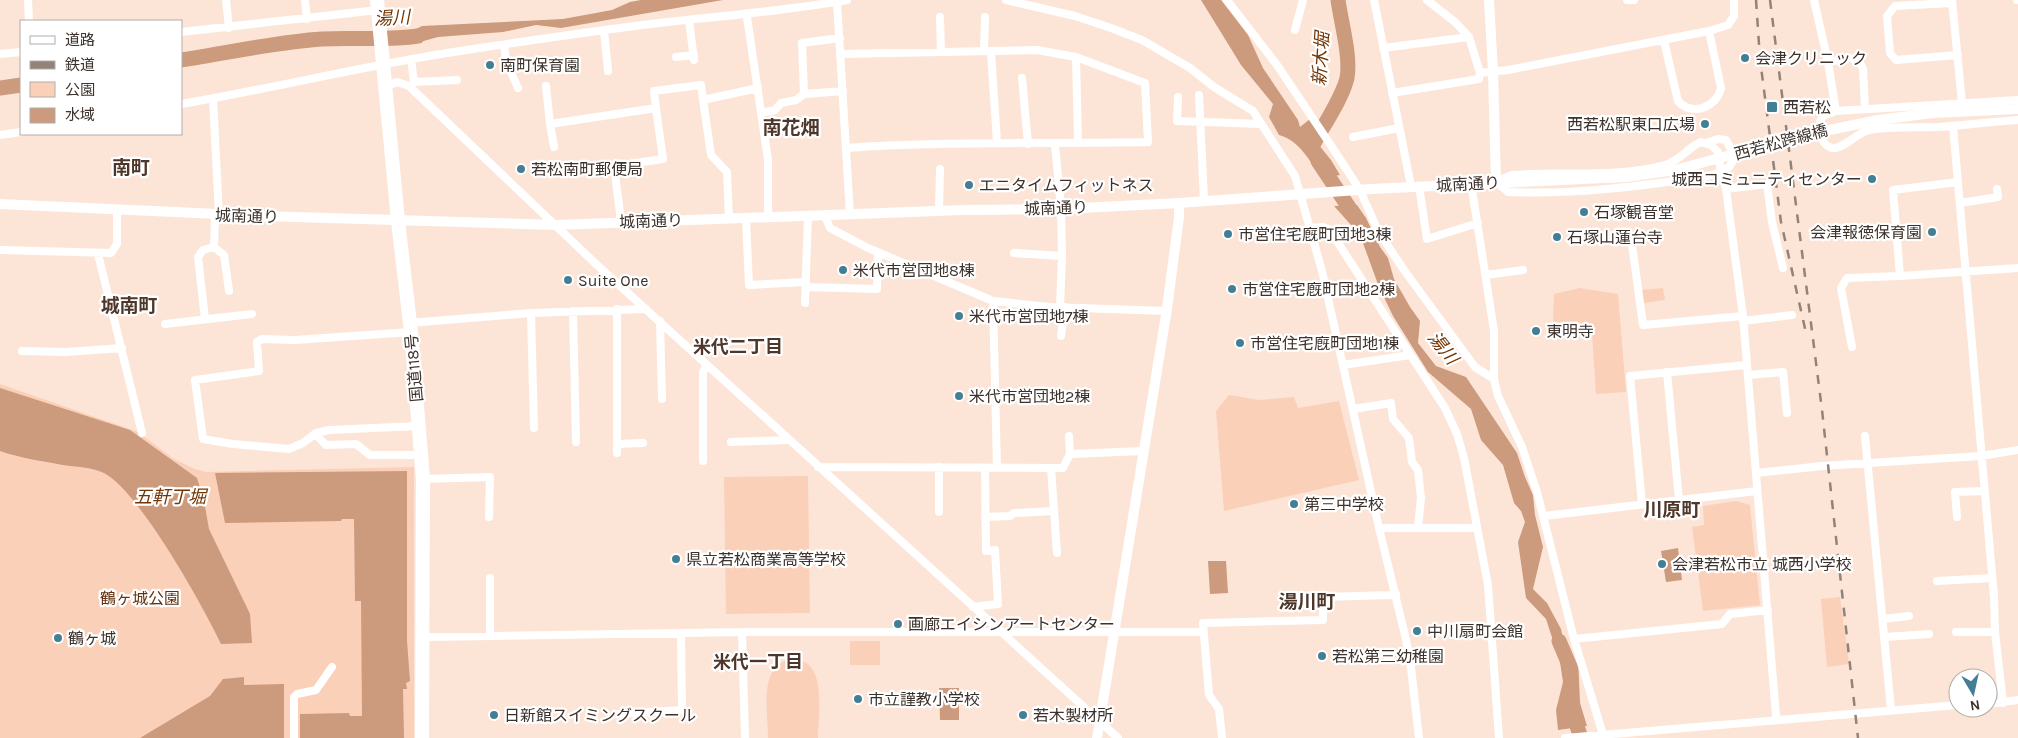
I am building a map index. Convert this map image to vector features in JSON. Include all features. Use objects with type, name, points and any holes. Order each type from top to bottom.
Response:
[{"type":"highway","name":"国道118号","points":[[378,9],[423,479],[424,638],[422,738]]},
{"type":"main road","points":[[1489,0],[1496,182]]},
{"type":"main road","name":"西若松跨線橋","points":[[1546,180],[1626,177],[1667,172],[1805,135],[1878,120],[1933,113],[2018,109]]},
{"type":"main road","name":"城南通り","points":[[0,204],[398,221],[556,225],[620,221],[1061,209],[1415,186],[1546,180]]},
{"type":"main road","points":[[1097,738],[1167,311],[1180,217],[1179,202]]},
{"type":"street","points":[[28,0],[29,20]]},
{"type":"street","points":[[226,0],[229,28]]},
{"type":"street","points":[[305,0],[307,20]]},
{"type":"street","points":[[182,104],[411,59],[604,31],[847,0]]},
{"type":"street","points":[[1006,0],[1075,16],[1142,40],[1190,68],[1214,87],[1253,111],[1295,176],[1322,271],[1379,528],[1396,594],[1410,659],[1419,738]]},
{"type":"street","points":[[1227,0],[1277,65],[1314,120],[1360,190],[1378,231],[1456,343],[1475,368],[1494,379]]},
{"type":"street","points":[[1295,30],[1303,0]]},
{"type":"street","points":[[1374,0],[1399,128],[1427,239],[1478,223]]},
{"type":"street","points":[[1392,93],[1479,79],[1480,73],[1469,37],[1427,0]]},
{"type":"street","points":[[1627,0],[1634,0]]},
{"type":"street","points":[[1480,73],[1664,41],[1709,31],[1728,25],[1734,16],[1734,0]]},
{"type":"street","points":[[1814,0],[1828,62],[1836,111]]},
{"type":"street","points":[[838,2],[850,215]]},
{"type":"street","points":[[1958,55],[1896,60],[1890,53],[1887,16],[1895,6],[1952,2],[1958,55],[1962,103]]},
{"type":"street","points":[[182,32],[307,20],[378,9]]},
{"type":"street","points":[[940,16],[941,51]]},
{"type":"street","points":[[747,17],[768,160],[768,210],[770,218]]},
{"type":"street","points":[[985,17],[997,144]]},
{"type":"street","points":[[676,57],[694,58],[689,20]]},
{"type":"street","points":[[604,31],[608,71]]},
{"type":"street","points":[[1664,41],[1678,102],[1682,107],[1697,109],[1715,101],[1719,96],[1721,88],[1709,31]]},
{"type":"street","points":[[1383,48],[1469,37]]},
{"type":"street","points":[[804,94],[802,43],[840,38]]},
{"type":"street","points":[[504,45],[506,61],[518,88]]},
{"type":"street","points":[[841,54],[1037,50],[1076,58],[1145,84],[1148,142],[1055,144],[917,143],[846,148]]},
{"type":"street","points":[[0,54],[20,52]]},
{"type":"street","points":[[1076,58],[1078,143]]},
{"type":"street","points":[[1828,62],[1850,58],[1859,61],[1863,68],[1865,109]]},
{"type":"street","points":[[411,59],[412,85],[556,225],[788,440],[1118,738]]},
{"type":"street","points":[[1022,78],[1028,144]]},
{"type":"street","points":[[385,88],[397,82],[412,85],[457,80]]},
{"type":"street","points":[[620,221],[614,166],[663,159],[654,91],[701,85],[711,155],[728,172],[729,219]]},
{"type":"street","points":[[546,86],[554,146]]},
{"type":"street","points":[[703,100],[758,88]]},
{"type":"street","points":[[761,112],[775,110],[781,103],[796,100],[804,94],[843,91]]},
{"type":"street","points":[[1199,95],[1204,200]]},
{"type":"street","points":[[1178,97],[1177,121],[1261,124]]},
{"type":"street","points":[[213,99],[217,214],[214,247]]},
{"type":"street","points":[[2018,100],[1836,111],[1823,116],[1820,124],[1823,140],[1831,148],[1838,148],[1855,136],[1868,130],[1953,126],[2018,120]]},
{"type":"street","points":[[550,124],[656,108]]},
{"type":"street","points":[[1953,126],[1995,632],[2003,703]]},
{"type":"street","points":[[1353,137],[1399,128]]},
{"type":"street","points":[[0,135],[20,132]]},
{"type":"street","points":[[1718,139],[1726,140],[1730,145],[1733,161],[1729,167],[1708,176],[1624,188],[1508,192],[1496,182],[1511,175],[1623,171],[1665,165],[1679,159],[1695,145],[1718,139]]},
{"type":"street","points":[[1706,143],[1718,152],[1726,190],[1743,319],[1776,716]]},
{"type":"street","points":[[1055,144],[1061,209],[1061,336]]},
{"type":"street","points":[[939,211],[940,169]]},
{"type":"street","points":[[1900,276],[1893,190],[1958,182]]},
{"type":"street","points":[[1471,184],[1494,331],[1494,379],[1498,396],[1529,466],[1544,516],[1574,639],[1601,736]]},
{"type":"street","points":[[1726,190],[1767,184],[1772,222],[1783,268]]},
{"type":"street","points":[[1960,203],[1998,197],[1997,189]]},
{"type":"street","points":[[0,250],[111,253],[117,244],[117,209]]},
{"type":"street","points":[[805,303],[808,216]]},
{"type":"street","points":[[825,216],[826,223],[831,229],[878,253],[993,301],[1062,307],[1167,311]]},
{"type":"street","points":[[746,218],[749,285],[806,285],[877,289],[878,253]]},
{"type":"street","points":[[1310,228],[1323,227],[1329,229],[1451,417],[1471,490],[1490,609],[1499,738]]},
{"type":"street","points":[[1632,237],[1643,325],[1792,315]]},
{"type":"street","points":[[214,247],[224,255],[229,290]]},
{"type":"street","points":[[205,319],[198,257],[203,250],[214,247]]},
{"type":"street","points":[[98,254],[142,433]]},
{"type":"street","points":[[1014,254],[1062,256]]},
{"type":"street","points":[[1852,346],[1841,288],[1847,278],[1966,273],[2018,268]]},
{"type":"street","points":[[1486,275],[1523,270]]},
{"type":"street","points":[[993,301],[997,468]]},
{"type":"street","points":[[617,309],[617,454]]},
{"type":"street","points":[[419,426],[336,429],[315,434],[303,443],[289,448],[241,445],[204,439],[196,380],[259,371],[257,342],[262,339],[295,340],[531,313],[646,309]]},
{"type":"street","points":[[573,311],[576,442]]},
{"type":"street","points":[[531,313],[534,428]]},
{"type":"street","points":[[164,324],[252,314]]},
{"type":"street","points":[[660,322],[662,399]]},
{"type":"street","points":[[22,351],[66,352],[122,348]]},
{"type":"street","points":[[1343,365],[1410,355]]},
{"type":"street","points":[[703,461],[703,372],[707,365]]},
{"type":"street","points":[[1642,504],[1630,376],[1746,365]]},
{"type":"street","points":[[1667,372],[1679,500]]},
{"type":"street","points":[[1748,375],[1783,372],[1787,413]]},
{"type":"street","points":[[1352,409],[1391,403],[1394,419],[1409,438],[1412,462],[1418,470],[1421,504],[1418,527]]},
{"type":"street","points":[[315,434],[326,445],[356,444],[370,455],[412,455]]},
{"type":"street","points":[[818,467],[1063,468],[1070,454],[1069,436]]},
{"type":"street","points":[[1866,436],[1891,710]]},
{"type":"street","points":[[731,442],[788,440]]},
{"type":"street","points":[[618,444],[643,443]]},
{"type":"street","points":[[1756,473],[1822,466],[1981,456],[2018,450]]},
{"type":"street","points":[[1070,454],[1143,451]]},
{"type":"street","points":[[939,512],[940,468]]},
{"type":"street","points":[[973,606],[998,604],[995,550],[986,552],[985,468]]},
{"type":"street","points":[[1051,468],[1057,553]]},
{"type":"street","points":[[423,479],[490,477],[489,517]]},
{"type":"street","points":[[1544,516],[1757,490]]},
{"type":"street","points":[[1957,516],[1954,492],[1984,491]]},
{"type":"street","points":[[985,517],[1054,511]]},
{"type":"street","points":[[1379,528],[1477,528]]},
{"type":"street","points":[[490,578],[490,636]]},
{"type":"street","points":[[1937,581],[1992,578]]},
{"type":"street","points":[[1222,738],[1218,709],[1209,695],[1203,623],[1323,620],[1323,597],[1396,594]]},
{"type":"street","points":[[1574,639],[1722,624],[1730,614],[1768,610]]},
{"type":"street","points":[[1883,619],[1909,616]]},
{"type":"street","points":[[424,638],[742,632],[1002,634],[1203,632]]},
{"type":"street","points":[[742,632],[745,738]]},
{"type":"street","points":[[1956,632],[1995,632]]},
{"type":"street","points":[[618,714],[682,710],[682,633]]},
{"type":"street","points":[[1884,638],[1930,634]]},
{"type":"street","points":[[294,738],[294,697],[297,694],[316,690],[332,667]]},
{"type":"street","points":[[1998,703],[2018,700]]},
{"type":"street","points":[[1565,738],[1948,707]]},
{"type":"green space","points":[[1580,288],[1618,294],[1626,392],[1596,394],[1592,333],[1553,324],[1554,294]]},
{"type":"green space","points":[[1663,288],[1665,300],[1644,303],[1642,290]]},
{"type":"green space","name":"鶴ヶ城公園","points":[[0,384],[138,432],[174,459],[206,472],[414,467],[414,738],[0,738]]},
{"type":"green space","points":[[1229,395],[1259,400],[1294,397],[1298,408],[1339,401],[1359,480],[1224,511],[1216,411]]},
{"type":"green space","points":[[808,476],[810,613],[726,614],[724,477]]},
{"type":"green space","points":[[1736,501],[1750,505],[1760,605],[1703,611],[1692,527],[1704,525],[1703,506]]},
{"type":"green space","points":[[1840,597],[1849,664],[1827,667],[1821,599]]},
{"type":"green space","points":[[850,641],[880,641],[880,665],[850,665]]},
{"type":"green space","points":[[789,659],[802,660],[810,666],[816,676],[819,701],[818,738],[768,738],[766,704],[769,681],[773,671],[779,664]]},
{"type":"water","points":[[641,0],[723,0],[561,28],[536,25],[503,32],[438,37],[420,42],[406,42],[398,38],[422,26],[563,19],[612,10],[630,2]]},
{"type":"water","points":[[1201,0],[1221,0],[1248,35],[1263,68],[1298,120],[1300,127],[1310,119],[1323,135],[1318,144],[1340,175],[1321,178],[1299,147],[1279,135],[1269,117],[1273,104],[1241,65]]},
{"type":"water","points":[[1357,205],[1388,258],[1394,279],[1420,321],[1418,343],[1436,366],[1466,377],[1517,453],[1533,495],[1535,515],[1543,547],[1533,589],[1547,603],[1561,629],[1567,660],[1587,726],[1558,730],[1556,710],[1563,682],[1560,662],[1546,619],[1526,598],[1518,542],[1525,522],[1521,511],[1514,503],[1503,465],[1481,440],[1471,409],[1428,372],[1393,316],[1379,287],[1360,235],[1334,206]]},
{"type":"water","name":"五軒丁堀","points":[[0,388],[130,430],[197,478],[204,501],[209,529],[250,614],[252,643],[221,644],[185,578],[152,525],[135,502],[118,484],[104,473],[89,468],[63,465],[0,451]]},
{"type":"water","points":[[407,471],[407,641],[410,681],[406,683],[407,689],[403,689],[404,738],[300,738],[300,714],[349,713],[350,716],[362,716],[361,601],[355,601],[354,519],[342,519],[341,521],[225,523],[215,473]]},
{"type":"water","points":[[1678,548],[1682,580],[1666,582],[1661,551]]},
{"type":"water","points":[[1208,561],[1226,561],[1228,593],[1210,594]]},
{"type":"water","points":[[244,677],[244,685],[284,684],[284,738],[140,738],[210,696],[223,679]]},
{"type":"water","points":[[939,688],[959,688],[959,720],[940,720]]},
{"type":"waterway","points":[[1313,145],[1337,103],[1347,78],[1347,50],[1338,0]]},
{"type":"waterway","name":"湯川","points":[[182,60],[304,40],[418,36]]},
{"type":"waterway","name":"湯川","points":[[0,88],[20,85]]},
{"type":"waterway","name":"湯川","points":[[1318,161],[1358,221]]},
{"type":"waterway","name":"湯川","points":[[1559,641],[1571,669],[1573,714],[1581,738]]},
{"type":"railway","points":[[1756,0],[1760,59],[1781,222],[1806,333]]},
{"type":"railway","points":[[1770,0],[1822,410],[1858,738]]},
{"type":"place","name":"会津クリニック","points":[[1745,58]]},
{"type":"place","name":"南町保育園","points":[[490,65]]},
{"type":"place","name":"西若松","points":[[1772,107]]},
{"type":"place","name":"西若松駅東口広場","points":[[1705,124]]},
{"type":"place","name":"若松南町郵便局","points":[[521,169]]},
{"type":"place","name":"城西コミュニティセンター","points":[[1872,179]]},
{"type":"place","name":"エニタイムフィットネス","points":[[969,185]]},
{"type":"place","name":"石塚観音堂","points":[[1584,212]]},
{"type":"place","name":"会津報徳保育園","points":[[1932,232]]},
{"type":"place","name":"市営住宅廐町団地3棟","points":[[1228,234]]},
{"type":"place","name":"石塚山蓮台寺","points":[[1557,237]]},
{"type":"place","name":"米代市営団地8棟","points":[[843,270]]},
{"type":"place","name":"Suite One","points":[[568,280]]},
{"type":"place","name":"市営住宅廐町団地2棟","points":[[1232,289]]},
{"type":"place","name":"米代市営団地7棟","points":[[959,316]]},
{"type":"place","name":"東明寺","points":[[1536,331]]},
{"type":"place","name":"市営住宅廐町団地1棟","points":[[1240,343]]},
{"type":"place","name":"米代市営団地2棟","points":[[959,396]]},
{"type":"place","name":"第三中学校","points":[[1294,504]]},
{"type":"place","name":"県立若松商業高等学校","points":[[676,559]]},
{"type":"place","name":"会津若松市立 城西小学校","points":[[1662,564]]},
{"type":"place","name":"画廊エイシンアートセンター","points":[[898,624]]},
{"type":"place","name":"中川扇町会館","points":[[1417,631]]},
{"type":"place","name":"鶴ヶ城","points":[[58,638]]},
{"type":"place","name":"若松第三幼稚園","points":[[1322,656]]},
{"type":"place","name":"市立謹教小学校","points":[[858,699]]},
{"type":"place","name":"日新館スイミングスクール","points":[[494,715]]},
{"type":"place","name":"若木製材所","points":[[1023,715]]},
{"type":"district","name":"南花畑","points":[[791,128]]},
{"type":"district","name":"南町","points":[[131,168]]},
{"type":"district","name":"城南町","points":[[129,306]]},
{"type":"district","name":"米代二丁目","points":[[738,347]]},
{"type":"district","name":"川原町","points":[[1672,510]]},
{"type":"district","name":"湯川町","points":[[1307,602]]},
{"type":"district","name":"米代一丁目","points":[[758,662]]},
{"type":"water label","name":"新木堀","points":[[1321,59]]}]
